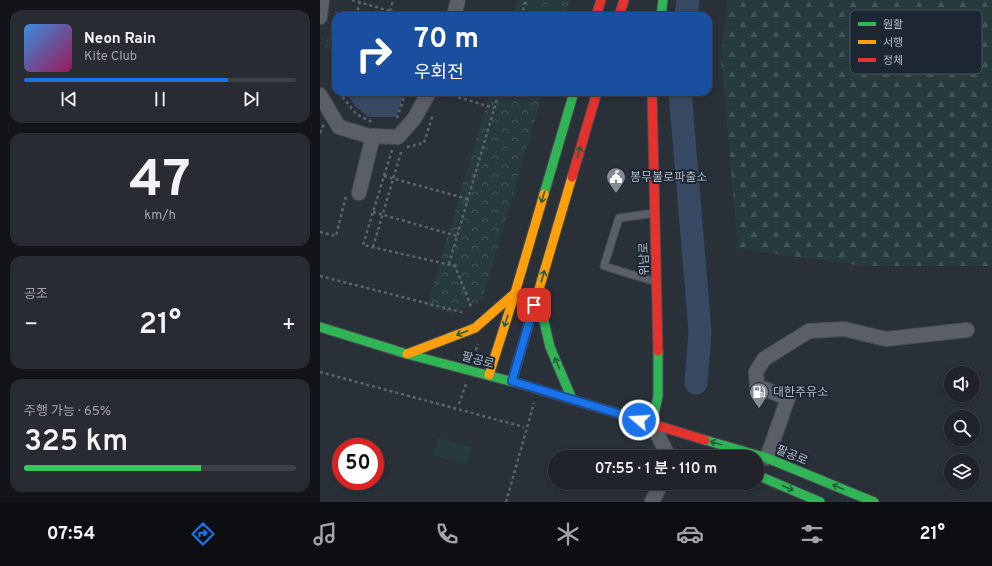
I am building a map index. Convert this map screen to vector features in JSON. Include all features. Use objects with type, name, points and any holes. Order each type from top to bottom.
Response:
[{"type":"main road","points":[[597,12],[601,0]]},
{"type":"main road","points":[[620,12],[624,0]]},
{"type":"main road","points":[[661,12],[663,0]]},
{"type":"main road","points":[[489,376],[573,96]]},
{"type":"main road","points":[[512,381],[596,96]]},
{"type":"main road","name":"위남로","points":[[652,96],[658,334],[658,396],[652,424]]},
{"type":"main road","points":[[408,354],[475,328],[515,293]]},
{"type":"main road","points":[[538,293],[550,347],[572,399]]},
{"type":"main road","name":"팔공로","points":[[320,327],[408,354],[512,381],[768,458],[874,502]]},
{"type":"main road","name":"팔공로","points":[[652,424],[707,450]]},
{"type":"main road","points":[[764,478],[820,502]]},
{"type":"street","points":[[320,17],[322,0]]},
{"type":"street","points":[[455,12],[458,0]]},
{"type":"street","points":[[320,95],[339,127],[369,136],[373,130]]},
{"type":"street","points":[[373,130],[398,137],[414,119],[427,96]]},
{"type":"street","points":[[353,192],[373,130]]},
{"type":"street","points":[[768,458],[788,398],[757,386],[756,372],[764,359],[809,331],[844,329],[886,339],[967,330]]},
{"type":"street","points":[[652,424],[665,450]]},
{"type":"street","points":[[652,502],[658,490]]},
{"type":"lane","points":[[655,213],[618,218],[604,266],[656,282]]},
{"type":"path","points":[[352,0],[393,12]]},
{"type":"path","points":[[390,11],[392,0]]},
{"type":"path","points":[[522,12],[526,0]]},
{"type":"path","points":[[357,12],[360,2]]},
{"type":"path","points":[[342,96],[356,114],[373,130]]},
{"type":"path","points":[[395,123],[405,96]]},
{"type":"path","points":[[454,96],[494,108]]},
{"type":"path","points":[[449,264],[498,96]]},
{"type":"path","points":[[373,247],[402,148],[424,143],[433,114]]},
{"type":"path","points":[[393,148],[363,245],[455,266],[474,316]]},
{"type":"path","points":[[384,176],[468,199]]},
{"type":"path","points":[[320,232],[336,236],[353,192]]},
{"type":"path","points":[[373,212],[457,236]]},
{"type":"path","points":[[320,276],[467,314]]},
{"type":"path","points":[[320,372],[524,427]]},
{"type":"path","points":[[506,502],[538,389]]},
{"type":"green space","points":[[517,0],[570,0],[566,12],[514,12]]},
{"type":"green space","points":[[727,0],[992,0],[992,267],[865,266],[738,249],[721,58]]},
{"type":"green space","points":[[332,21],[332,50],[325,48]]},
{"type":"green space","points":[[489,96],[542,96],[482,301],[452,313],[427,306]]},
{"type":"green space","points":[[438,437],[472,447],[467,465],[433,455]]},
{"type":"water","points":[[349,96],[404,96],[396,117],[368,117],[355,106]]},
{"type":"waterway","points":[[686,12],[688,0]]},
{"type":"waterway","points":[[680,96],[700,331],[696,383]]},
{"type":"traffic: fast","points":[[662,12],[663,0]]},
{"type":"traffic: fast","points":[[544,194],[573,96]]},
{"type":"traffic: fast","points":[[538,296],[550,347],[572,399]]},
{"type":"traffic: fast","points":[[320,327],[407,354],[521,384]]},
{"type":"traffic: fast","points":[[652,424],[658,396],[658,351]]},
{"type":"traffic: fast","points":[[705,440],[767,458],[874,502]]},
{"type":"traffic: fast","points":[[764,478],[820,502]]},
{"type":"traffic: slow","points":[[512,381],[572,177]]},
{"type":"traffic: slow","points":[[489,375],[544,194]]},
{"type":"traffic: slow","points":[[407,354],[475,328],[515,293]]},
{"type":"traffic: jam","points":[[597,12],[601,0]]},
{"type":"traffic: jam","points":[[620,12],[624,0]]},
{"type":"traffic: jam","points":[[572,177],[596,96]]},
{"type":"traffic: jam","points":[[652,96],[658,351]]},
{"type":"traffic: jam","points":[[521,384],[705,440]]},
{"type":"place","name":"봉무불로파출소","points":[[616,194]]},
{"type":"place","name":"대한주유소","points":[[759,409]]},
{"type":"route","points":[[534,305],[512,381],[639,420]]}]
